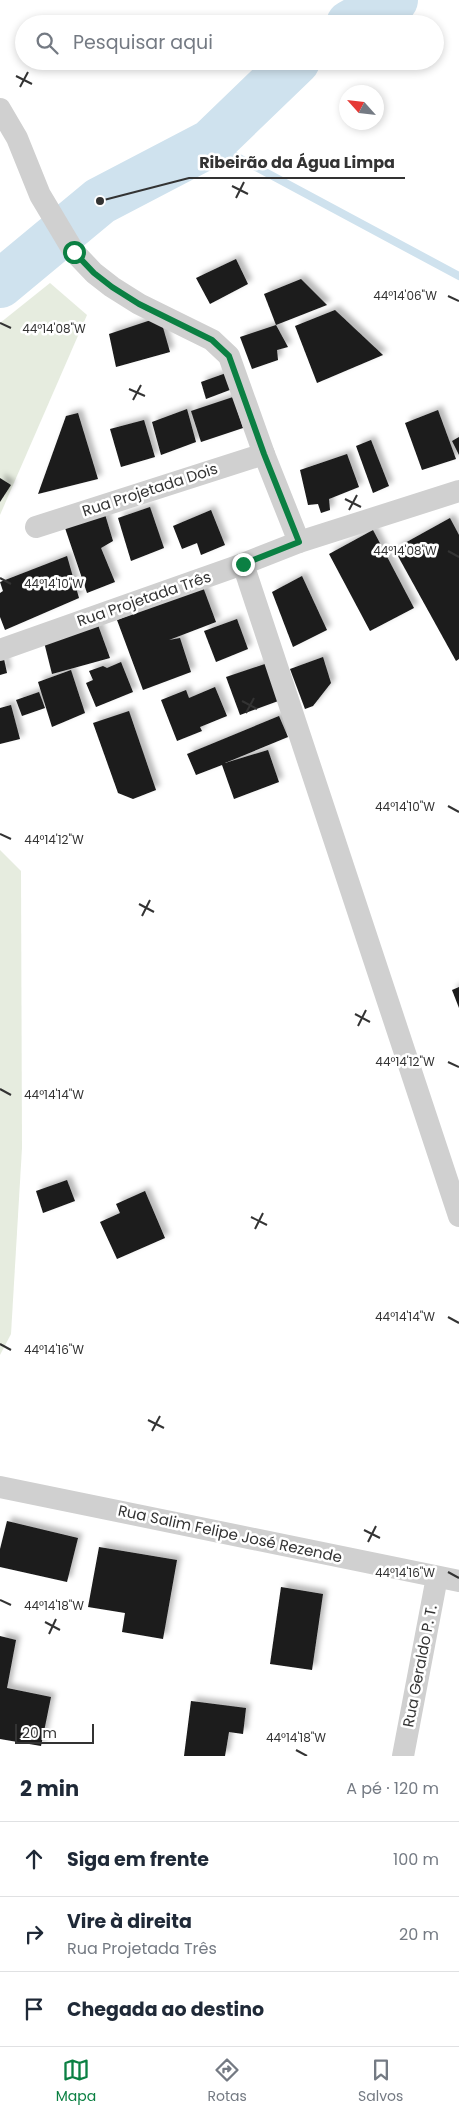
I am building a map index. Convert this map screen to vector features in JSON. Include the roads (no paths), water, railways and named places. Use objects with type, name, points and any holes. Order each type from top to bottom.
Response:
[{"type":"street","points":[[0,110],[17,138],[40,195],[74,252],[94,273],[112,287],[139,304],[212,340],[229,356],[264,454],[299,542]]},
{"type":"street","name":"Rua Projetada Dois","points":[[36,527],[264,454]]},
{"type":"street","name":"Rua Projetada Três","points":[[0,650],[243,564],[299,542],[459,491]]},
{"type":"street","points":[[243,564],[459,1216]]},
{"type":"street","name":"Rua Salim Felipe José Rezende","points":[[0,1487],[459,1581]]},
{"type":"street","name":"Rua Geraldo P. T.","points":[[403,1756],[437,1577]]},
{"type":"waterway","points":[[366,15],[394,0]]},
{"type":"waterway","points":[[0,284],[100,201],[211,143],[287,70]]},
{"type":"waterway","points":[[211,143],[459,276]]},
{"type":"place","name":"Ribeirão da Água Limpa","points":[[100,201]]}]
